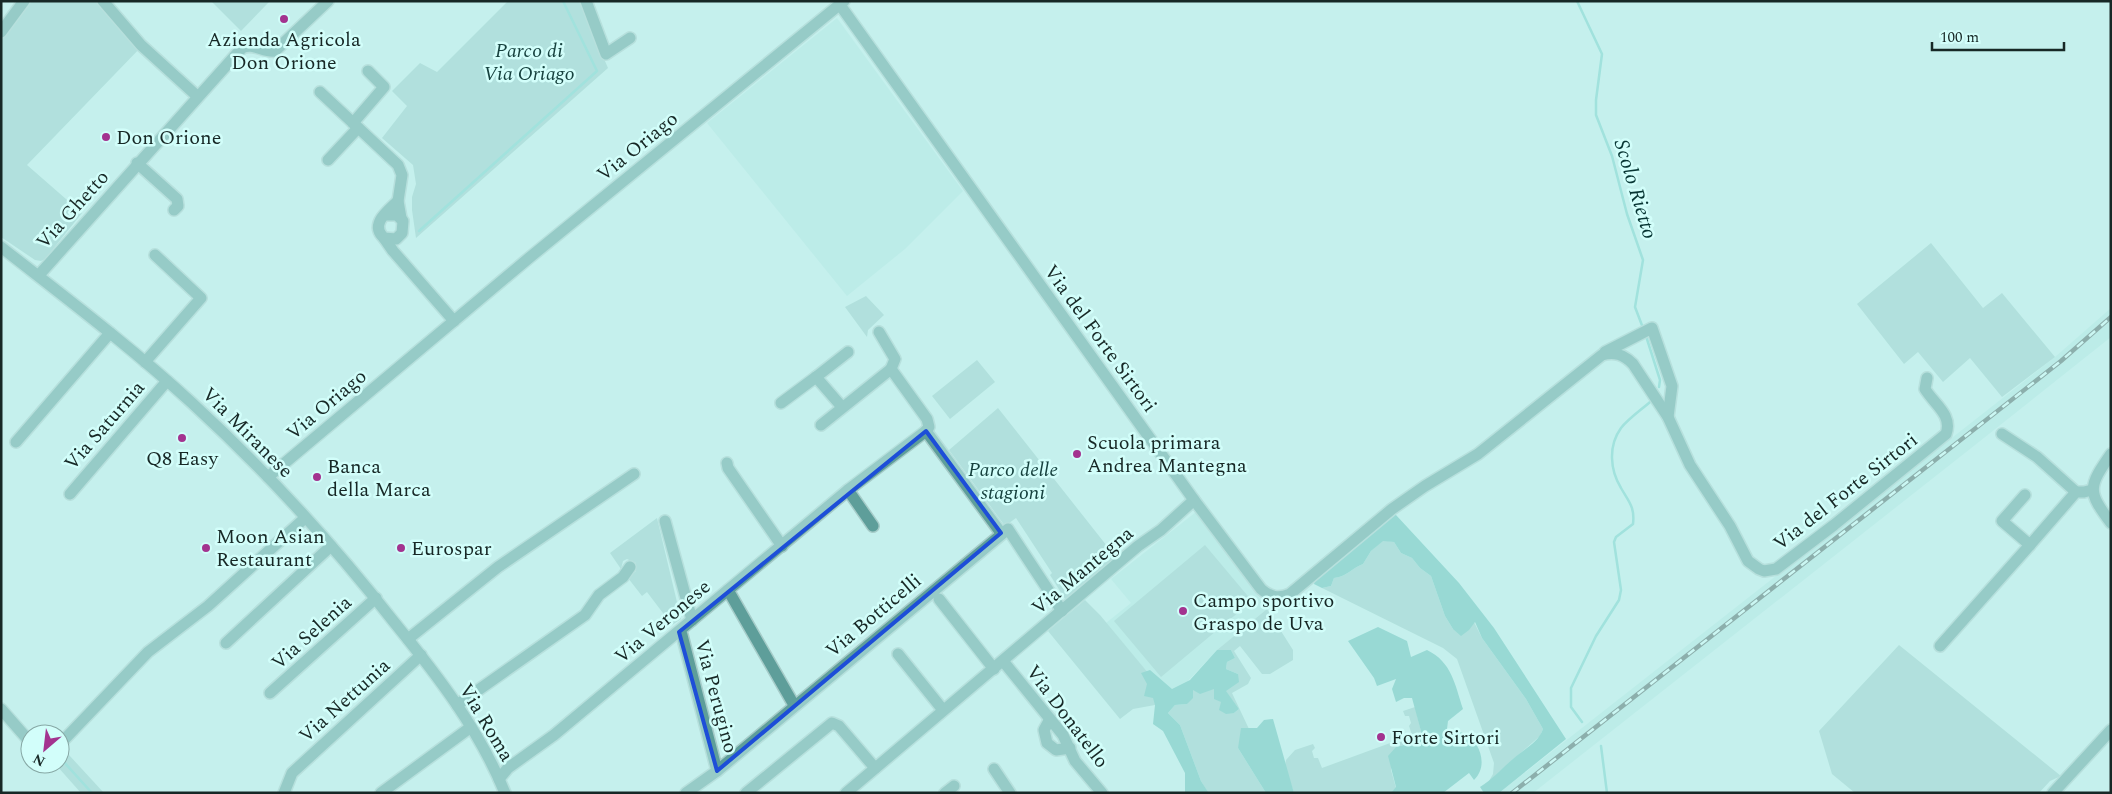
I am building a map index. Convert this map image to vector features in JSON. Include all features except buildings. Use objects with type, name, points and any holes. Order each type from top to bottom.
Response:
[{"type":"street","points":[[1,32],[24,1]]},
{"type":"street","points":[[103,1],[140,45],[197,96]]},
{"type":"street","name":"Via Ghetto","points":[[39,275],[197,96],[242,48],[249,46],[267,51],[275,51],[328,1]]},
{"type":"street","points":[[586,1],[606,54],[630,38]]},
{"type":"street","name":"Via Oriago","points":[[268,477],[454,321],[842,3]]},
{"type":"street","name":"Via del Forte Sirtori","points":[[842,3],[1194,500],[1261,589],[1275,597],[1287,596],[1392,509],[1425,486],[1478,454],[1602,354],[1646,330],[1672,386],[1668,417]]},
{"type":"street","points":[[328,160],[384,87],[368,71]]},
{"type":"street","points":[[320,92],[392,158],[400,168],[402,175],[398,201],[404,225],[400,247],[407,265]]},
{"type":"street","points":[[137,164],[177,198],[178,206],[174,210]]},
{"type":"street","points":[[398,201],[378,224],[379,232],[393,251],[454,321]]},
{"type":"street","points":[[385,214],[393,213],[401,218]]},
{"type":"street","points":[[384,238],[396,239],[402,233]]},
{"type":"street","name":"Via Miranese","points":[[1,247],[39,275],[167,380],[242,450],[376,598],[434,672]]},
{"type":"street","points":[[145,362],[201,298],[155,255]]},
{"type":"street","points":[[821,426],[891,369],[895,359],[879,332]]},
{"type":"street","points":[[16,442],[110,333]]},
{"type":"street","points":[[781,403],[848,352]]},
{"type":"street","name":"Via del Forte Sirtori","points":[[1602,354],[1611,353],[1626,357],[1633,364],[1668,417],[1690,465],[1730,526],[1748,560],[1759,569],[1771,570],[1788,561],[1946,434],[1947,417],[1925,389],[1927,378]]},
{"type":"street","points":[[891,369],[927,418],[929,427],[926,431],[1001,534],[1008,529],[1062,611]]},
{"type":"street","points":[[816,377],[842,407]]},
{"type":"street","name":"Via Saturnia","points":[[70,494],[167,380]]},
{"type":"street","name":"Via Veronese","points":[[499,779],[508,768],[554,735],[848,490],[926,431]]},
{"type":"street","points":[[2002,434],[2037,457],[2076,492]]},
{"type":"street","points":[[2111,454],[2099,471],[2092,490],[2097,505],[2111,523]]},
{"type":"street","points":[[727,463],[728,468],[782,546]]},
{"type":"street","points":[[408,639],[498,567],[634,474]]},
{"type":"street","points":[[848,490],[874,526]]},
{"type":"street","points":[[1940,646],[2076,492],[2092,490]]},
{"type":"street","points":[[2025,495],[2002,521],[2030,545]]},
{"type":"street","name":"Via Mantegna","points":[[846,793],[1145,540],[1161,530],[1194,500]]},
{"type":"street","points":[[70,734],[148,652],[208,606],[305,518]]},
{"type":"street","points":[[665,521],[692,620]]},
{"type":"street","name":"Via Botticelli","points":[[686,793],[717,771],[1001,534]]},
{"type":"street","points":[[226,643],[330,546]]},
{"type":"street","points":[[457,705],[585,615],[599,594],[623,577],[630,567]]},
{"type":"street","points":[[728,590],[794,705]]},
{"type":"street","name":"Via Selenia","points":[[270,693],[376,598]]},
{"type":"street","points":[[939,599],[998,665]]},
{"type":"street","name":"Via Perugino","points":[[679,632],[682,635],[717,771]]},
{"type":"street","points":[[898,654],[944,710]]},
{"type":"street","name":"Via Nettunia","points":[[284,793],[292,773],[421,655]]},
{"type":"street","name":"Via Donatello","points":[[998,665],[1050,719],[1063,735],[1075,761],[1102,793]]},
{"type":"street","name":"Via Roma","points":[[434,672],[471,728],[505,793]]},
{"type":"street","points":[[2,711],[20,731]]},
{"type":"street","points":[[1050,719],[1044,730],[1047,743],[1056,750],[1070,748]]},
{"type":"street","points":[[746,793],[832,723],[839,726],[875,768]]},
{"type":"street","points":[[381,793],[471,728]]},
{"type":"street","points":[[2053,793],[2111,730]]},
{"type":"street","points":[[994,769],[1010,793]]},
{"type":"highlighted area","points":[[926,431],[1001,533],[717,771],[679,632]]},
{"type":"shaded area","points":[[837,18],[963,191],[905,249],[847,296],[707,123]]},
{"type":"shaded area","points":[[2111,308],[2111,337],[1970,449],[1533,793],[1499,793],[2055,357]]},
{"type":"shaded area","points":[[1196,512],[1201,514],[1267,609],[1217,650],[1185,684],[1171,692],[1159,686],[1106,623],[1131,603],[1111,579]]},
{"type":"shaded area","points":[[1389,514],[1396,515],[1459,583],[1494,628],[1566,739],[1499,793],[1484,793],[1480,787],[1534,742],[1543,729],[1526,699],[1482,638],[1475,622],[1461,636],[1453,629],[1445,616],[1431,576],[1420,568],[1412,558],[1401,553],[1394,542],[1383,541],[1371,551],[1363,564],[1342,576],[1334,578],[1331,586],[1322,588],[1314,584],[1315,580]]},
{"type":"shaded area","points":[[1378,627],[1407,641],[1411,657],[1427,650],[1442,661],[1447,668],[1455,683],[1463,709],[1448,721],[1447,729],[1469,736],[1478,747],[1482,761],[1479,774],[1474,780],[1469,773],[1443,793],[1391,793],[1396,787],[1388,756],[1396,747],[1412,743],[1422,735],[1412,698],[1404,698],[1396,702],[1392,689],[1396,679],[1377,686],[1374,678],[1348,641]]},
{"type":"shaded area","points":[[1217,650],[1231,650],[1235,658],[1227,662],[1226,669],[1238,674],[1239,682],[1226,691],[1239,709],[1234,713],[1226,714],[1219,710],[1221,702],[1214,699],[1214,689],[1200,694],[1193,690],[1193,698],[1187,704],[1175,705],[1168,713],[1180,725],[1201,781],[1208,792],[1185,793],[1185,773],[1163,731],[1153,724],[1155,705],[1153,698],[1144,696],[1147,684],[1141,673],[1150,670],[1172,689],[1190,680]]},
{"type":"shaded area","points":[[1273,719],[1294,793],[1266,793],[1238,748],[1241,728],[1257,728],[1264,720]]},
{"type":"green space","points":[[32,1],[102,1],[143,45],[27,165],[82,213],[45,259],[41,261],[35,260],[1,237],[1,40]]},
{"type":"green space","points":[[211,1],[270,1],[241,31]]},
{"type":"green space","name":"Parco di Via Oriago","points":[[508,1],[579,1],[608,68],[416,238],[412,210],[412,197],[416,184],[413,165],[382,138],[407,106],[392,91],[420,63],[437,72]]},
{"type":"green space","points":[[1931,243],[1983,308],[2002,293],[2055,357],[2002,397],[1970,358],[1943,382],[1918,352],[1904,364],[1857,304]]},
{"type":"green space","points":[[866,296],[884,315],[868,330],[867,337],[845,307]]},
{"type":"green space","points":[[977,360],[995,382],[950,419],[932,396]]},
{"type":"green space","name":"Parco delle stagioni","points":[[998,408],[1118,560],[1081,593],[1077,590],[1065,599],[1050,575],[1052,573],[1016,518],[1005,526],[949,450]]},
{"type":"green space","points":[[657,518],[681,619],[672,625],[647,592],[642,596],[628,578],[636,571],[636,563],[627,559],[623,561],[621,569],[610,553]]},
{"type":"green space","points":[[1383,540],[1394,542],[1401,553],[1412,558],[1420,568],[1431,576],[1445,616],[1453,629],[1474,622],[1482,638],[1526,699],[1543,729],[1540,736],[1489,781],[1493,774],[1494,763],[1457,659],[1443,648],[1322,588],[1331,586],[1334,578],[1342,576],[1363,564],[1371,551]]},
{"type":"green space","name":"Campo sportivo Graspo de Uva","points":[[1205,545],[1252,601],[1161,677],[1114,621]]},
{"type":"green space","points":[[1085,600],[1100,615],[1159,686],[1155,705],[1133,709],[1120,719],[1048,631]]},
{"type":"green space","points":[[1267,609],[1293,650],[1293,660],[1270,674],[1262,674],[1240,646],[1234,651],[1251,678],[1248,684],[1232,693],[1249,729],[1238,748],[1266,793],[1208,793],[1201,781],[1180,725],[1168,713],[1175,705],[1187,704],[1192,690],[1214,689],[1221,702],[1234,713],[1239,709],[1225,691],[1238,674],[1226,669],[1227,662],[1235,658],[1231,650],[1217,650]]},
{"type":"green space","points":[[1899,645],[2061,776],[2050,781],[2039,793],[1855,793],[1832,774],[1819,731]]},
{"type":"green space","points":[[1415,707],[1422,735],[1412,743],[1396,747],[1391,770],[1396,788],[1391,793],[1294,793],[1285,766],[1286,760],[1295,750],[1313,744],[1315,748],[1312,751],[1314,758],[1318,758],[1322,768],[1412,735],[1409,726],[1411,723],[1409,716],[1405,716],[1403,711]]},
{"type":"green space","points":[[70,756],[104,793],[81,793],[64,774],[70,774]]},
{"type":"waterway","points":[[419,231],[597,71],[563,1]]},
{"type":"waterway","name":"Scolo Rietto","points":[[1577,1],[1602,54],[1596,115],[1612,156],[1627,214],[1643,260],[1635,307],[1643,328]]},
{"type":"waterway","name":"Scolo Rietto","points":[[1646,336],[1660,380],[1659,387]]},
{"type":"waterway","name":"Scolo Rietto","points":[[1582,722],[1571,707],[1571,688],[1596,636],[1619,600],[1621,590],[1614,542],[1616,537],[1633,524],[1631,505],[1615,474],[1612,450],[1621,428],[1650,402]]},
{"type":"waterway","name":"Scolo Rietto","points":[[1601,746],[1607,793]]},
{"type":"waterway","points":[[70,769],[92,793]]},
{"type":"railway","points":[[1512,793],[2061,361],[2111,317]]},
{"type":"place","name":"Azienda Agricola Don Orione","points":[[284,19]]},
{"type":"place","name":"Don Orione","points":[[106,137]]},
{"type":"place","name":"Q8 Easy","points":[[182,438]]},
{"type":"place","name":"Scuola primara Andrea Mantegna","points":[[1077,454]]},
{"type":"place","name":"Banca della Marca","points":[[317,477]]},
{"type":"place","name":"Moon Asian Restaurant","points":[[206,548]]},
{"type":"place","name":"Eurospar","points":[[401,548]]},
{"type":"place","name":"Campo sportivo Graspo de Uva","points":[[1183,611]]},
{"type":"place","name":"Forte Sirtori","points":[[1381,737]]}]
